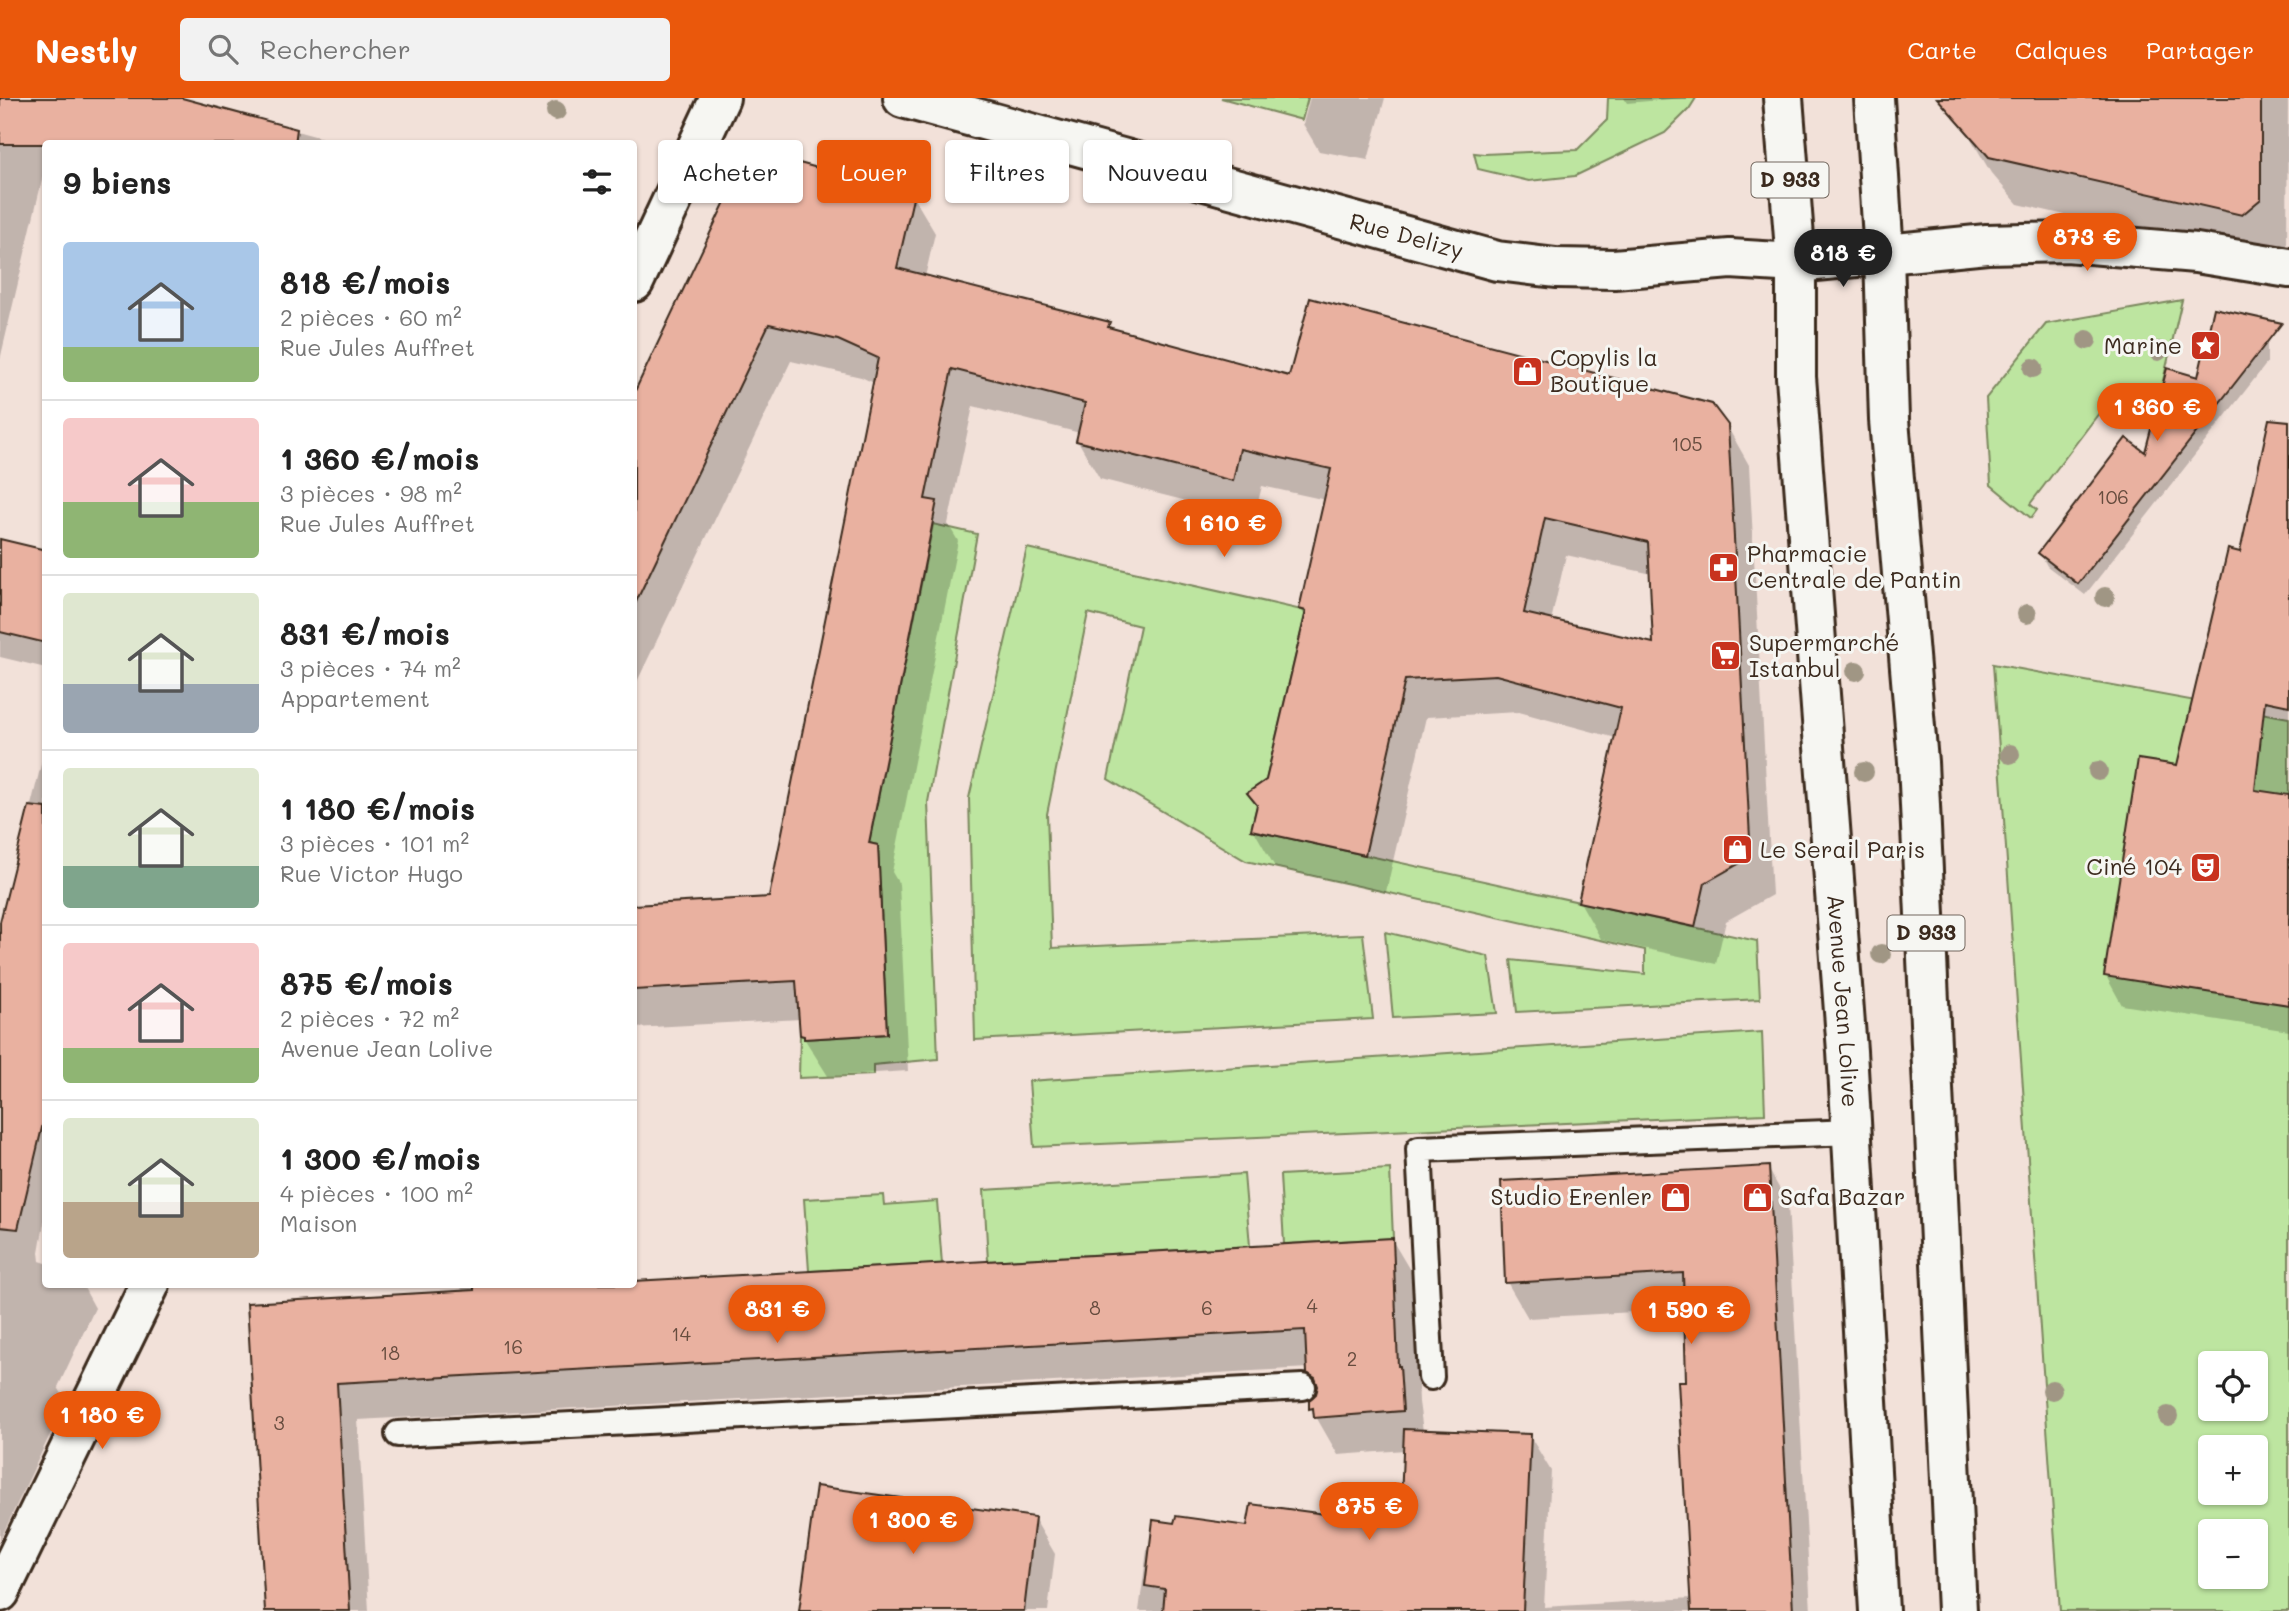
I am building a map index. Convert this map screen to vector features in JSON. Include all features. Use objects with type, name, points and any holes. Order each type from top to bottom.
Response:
[{"type":"main road","points":[[637,276],[720,98]]},
{"type":"main road","name":"Rue Delizy","points":[[903,98],[1497,261],[1556,268],[1602,269],[1730,259],[1796,263],[1987,244],[2067,242],[2196,253],[2289,268]]},
{"type":"main road","name":"Avenue Jean Lolive","points":[[1783,98],[1796,263],[1798,413],[1853,1132],[1879,1611]]},
{"type":"main road","name":"D 933","points":[[1874,98],[1884,255],[1889,420],[1918,762],[1957,1611]]},
{"type":"main road","points":[[0,1592],[148,1288]]},
{"type":"lane","points":[[1430,1377],[1419,1149],[1853,1132]]},
{"type":"lane","points":[[398,1434],[1303,1387]]},
{"type":"green space","points":[[1221,98],[1308,98],[1302,120]]},
{"type":"green space","points":[[1608,98],[1696,98],[1665,133],[1575,176],[1529,181],[1478,169],[1474,153],[1577,150],[1607,120]]},
{"type":"green space","points":[[2182,300],[2158,402],[2115,392],[2030,504],[2037,510],[2031,518],[1991,485],[1986,398],[2046,324]]},
{"type":"green space","points":[[933,524],[977,534],[928,802],[938,1059],[873,1065],[873,1075],[799,1078],[800,1035],[805,1039],[887,1034],[878,845],[869,843]]},
{"type":"green space","points":[[1027,548],[1306,611],[1266,780],[1247,793],[1257,805],[1251,830],[1757,941],[1760,999],[1517,1012],[1511,960],[1645,974],[1645,950],[1246,861],[1108,779],[1140,626],[1088,613],[1047,814],[1052,948],[1363,934],[1373,1019],[975,1040],[969,798]]},
{"type":"green space","points":[[1993,664],[2289,718],[2289,1611],[2060,1611]]},
{"type":"green space","points":[[1385,932],[1488,956],[1497,1013],[1393,1018]]},
{"type":"green space","points":[[1762,1032],[1765,1114],[1034,1147],[1029,1081]]},
{"type":"green space","points":[[1390,1169],[1393,1238],[1284,1244],[1280,1175]]},
{"type":"green space","points":[[1244,1174],[1250,1246],[988,1261],[984,1190]]},
{"type":"green space","points":[[883,1195],[884,1205],[937,1201],[942,1264],[809,1271],[804,1199]]},
{"type":"building","points":[[0,98],[182,98],[297,129],[296,140],[42,140],[42,144],[0,144]]},
{"type":"building","points":[[1937,98],[2261,98],[2261,199],[2242,215],[1989,157]]},
{"type":"building","points":[[803,164],[817,168],[817,203],[912,203],[897,268],[1110,322],[1108,327],[1289,376],[1310,298],[1712,404],[1728,425],[1751,857],[1705,883],[1695,927],[1578,902],[1621,708],[1496,675],[1405,680],[1365,855],[1251,830],[1257,805],[1247,793],[1266,780],[1306,611],[1299,609],[1331,469],[1240,449],[1233,481],[1076,441],[1085,403],[952,369],[925,499],[937,501],[869,843],[878,845],[887,1034],[804,1039],[804,1036],[800,1035],[796,981],[637,990],[637,905],[769,897],[878,358],[838,340],[769,324],[637,600],[637,387],[724,203],[803,203]],"holes":[[[1545,518],[1648,542],[1653,643],[1524,613]]]},
{"type":"building","points":[[2214,308],[2282,323],[2078,584],[2038,553],[2126,438],[2145,452],[2167,368],[2198,377]]},
{"type":"building","name":"Ciné 104","points":[[2269,419],[2289,421],[2289,706],[2265,701],[2255,790],[2289,795],[2289,1005],[2104,976],[2138,759],[2177,765],[2228,549],[2240,552]]},
{"type":"building","points":[[0,539],[42,549],[42,642],[0,632]]},
{"type":"building","points":[[29,806],[42,808],[42,1128],[18,1229],[0,1227],[0,922]]},
{"type":"building","points":[[1769,1166],[1793,1611],[1691,1611],[1678,1381],[1686,1381],[1683,1273],[1505,1283],[1501,1181]]},
{"type":"building","points":[[1393,1238],[1398,1366],[1403,1411],[1314,1418],[1313,1408],[1309,1409],[1309,1400],[1316,1394],[1318,1386],[1315,1378],[1307,1373],[1305,1330],[337,1383],[350,1611],[265,1611],[247,1303],[474,1288],[637,1288],[637,1281]]},
{"type":"building","points":[[1404,1429],[1531,1434],[1523,1611],[1163,1611],[1165,1589],[1145,1586],[1153,1520],[1174,1523],[1176,1516],[1247,1526],[1251,1504],[1400,1524]]},
{"type":"building","points":[[816,1486],[1035,1517],[1024,1611],[799,1611]]},
{"type":"place","name":"Marine","points":[[2205,346]]},
{"type":"place","name":"Copylis la Boutique","points":[[1527,371]]},
{"type":"place","name":"Pharmacie Centrale de Pantin","points":[[1724,567]]},
{"type":"place","name":"Supermarché Istanbul","points":[[1726,656]]},
{"type":"place","name":"Le Serail Paris","points":[[1737,850]]},
{"type":"place","name":"Ciné 104","points":[[2205,867]]},
{"type":"place","name":"Studio Erenler","points":[[1675,1197]]},
{"type":"place","name":"Safa Bazar","points":[[1757,1197]]}]
